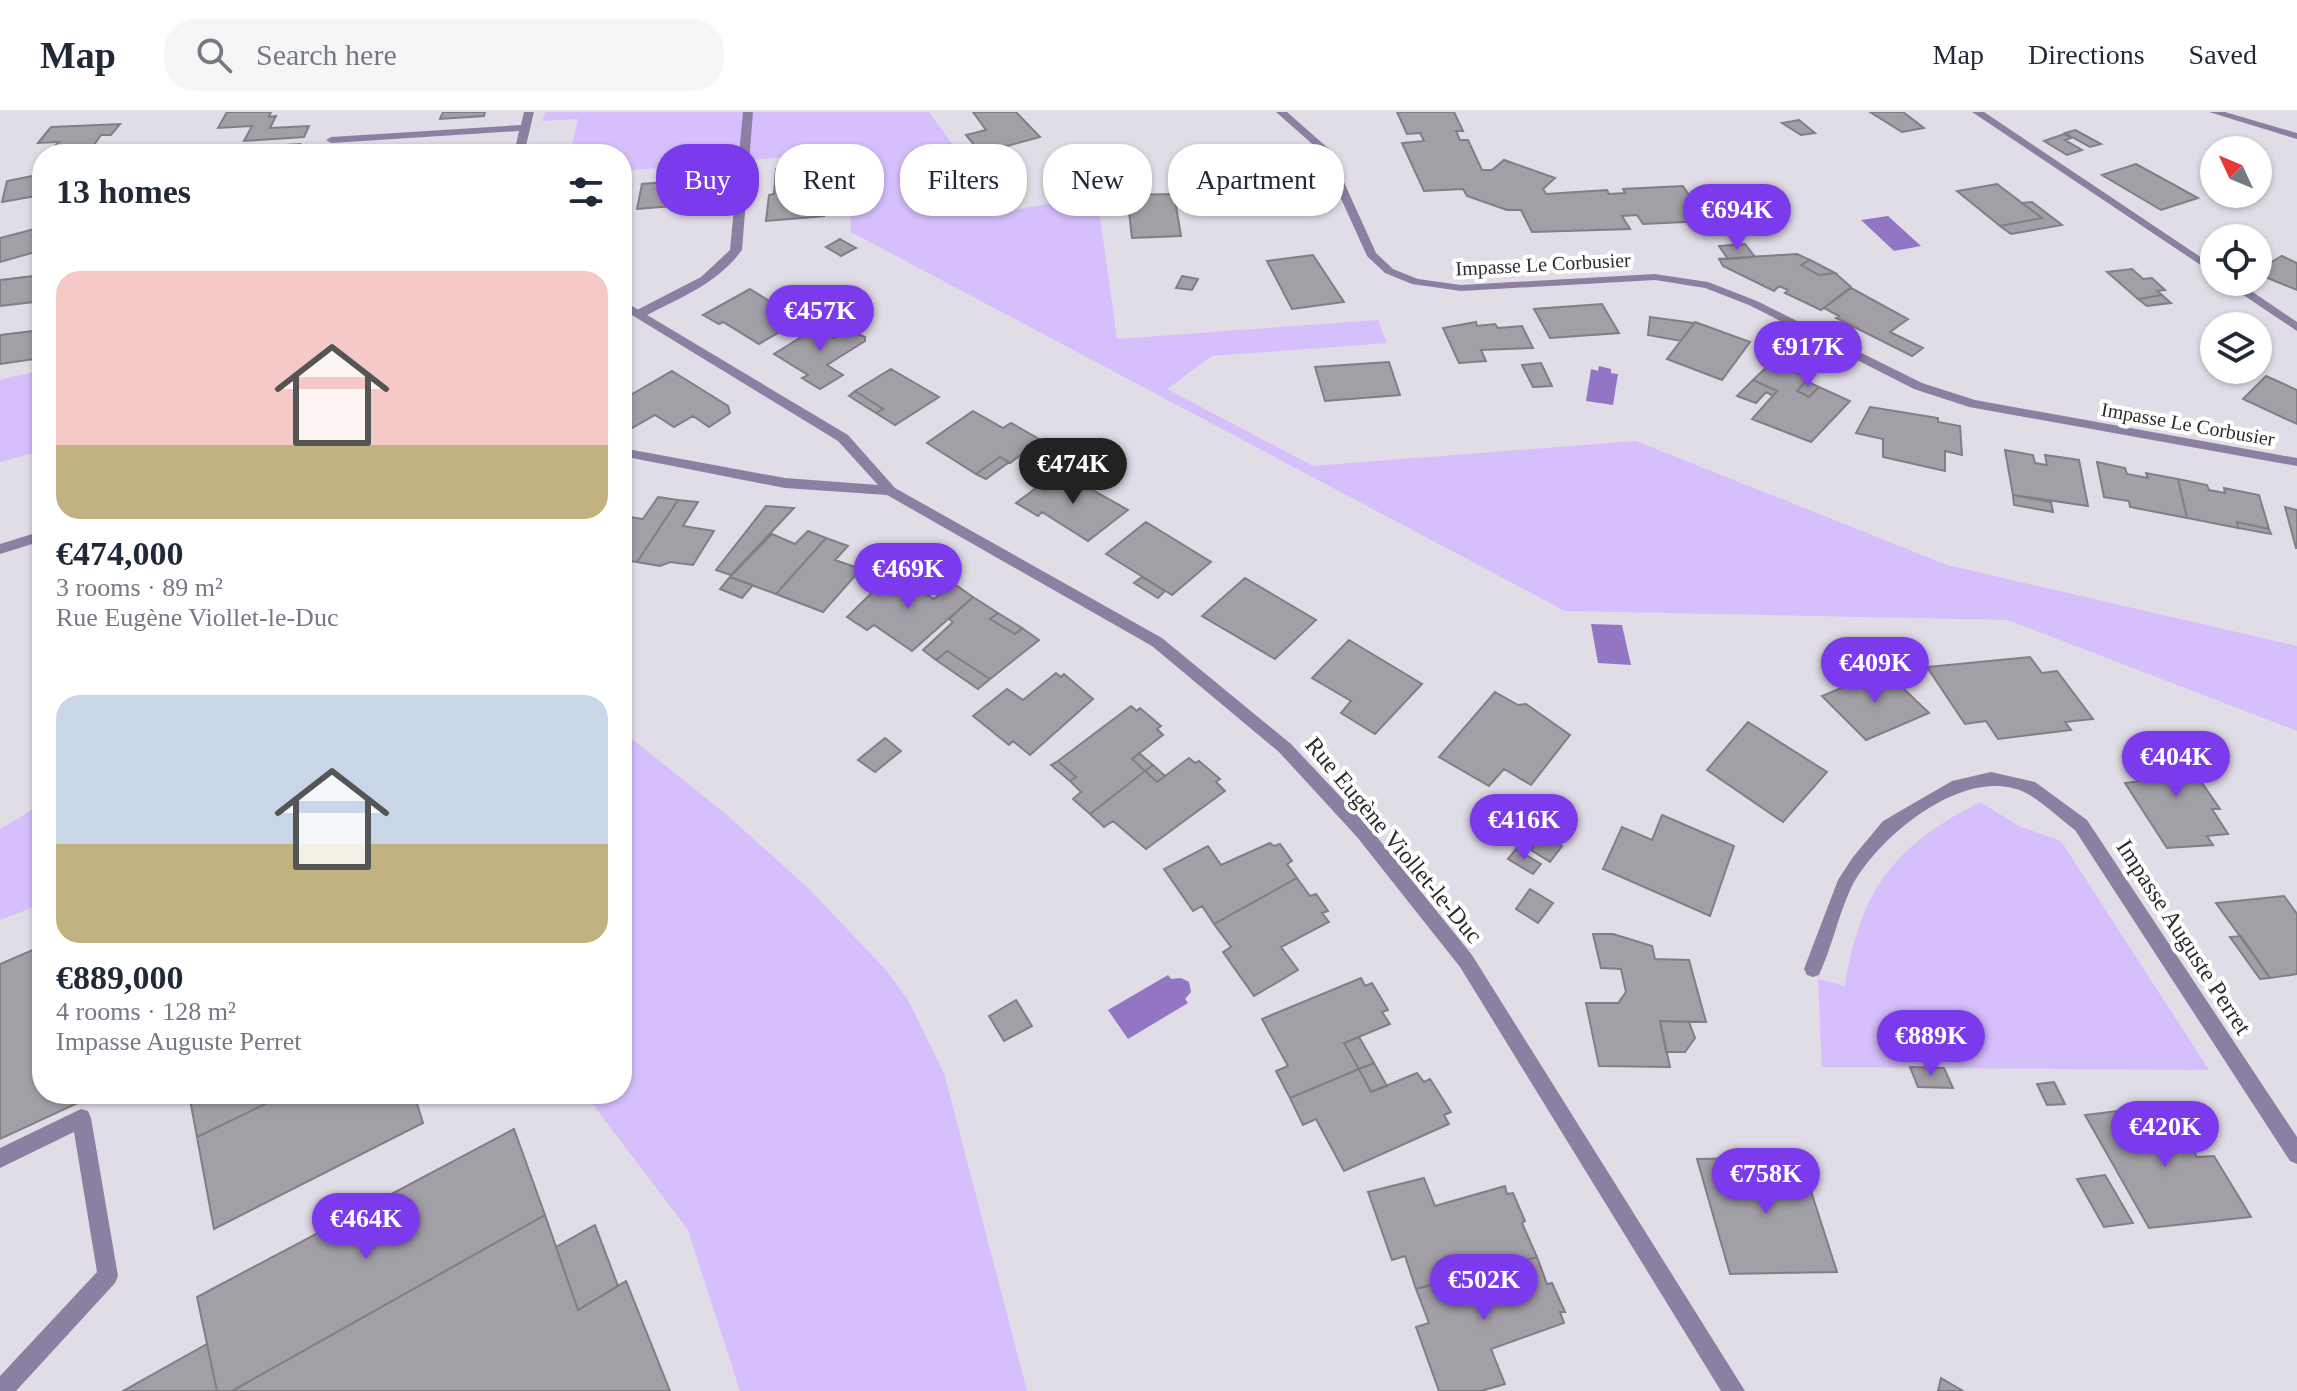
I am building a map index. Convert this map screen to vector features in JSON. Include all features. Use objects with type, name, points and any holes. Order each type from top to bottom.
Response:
[{"type":"street","points":[[521,144],[529,112]]},
{"type":"street","points":[[639,314],[713,274],[727,264],[736,250],[748,112]]},
{"type":"street","name":"Impasse Le Corbusier","points":[[1281,112],[1324,149],[1371,254],[1389,271],[1416,282],[1461,288],[1655,277],[1708,285],[1753,303],[1918,386],[1973,404],[2297,462]]},
{"type":"street","points":[[1977,112],[2200,262]]},
{"type":"street","points":[[2214,112],[2297,136]]},
{"type":"street","points":[[331,140],[524,128]]},
{"type":"street","points":[[2251,296],[2296,326]]},
{"type":"street","points":[[632,310],[843,438],[890,491]]},
{"type":"street","name":"Rue Eugène Viollet-le-Duc","points":[[632,453],[785,483],[890,491],[1157,642],[1285,748],[1363,832],[1466,961],[1734,1391]]},
{"type":"street","points":[[0,549],[32,539]]},
{"type":"street","name":"Impasse Auguste Perret","points":[[1813,969],[1844,885],[1889,826],[1958,786],[1991,779],[2029,787],[2081,825],[2297,1154]]},
{"type":"street","points":[[0,1158],[81,1118],[108,1276],[1,1391]]},
{"type":"shaded area","points":[[546,112],[929,112],[952,144],[900,144],[900,216],[1027,216],[1027,208],[1043,205],[1043,216],[1100,216],[1117,339],[1378,320],[1387,343],[1212,356],[1167,389],[1313,466],[1636,441],[1947,565],[2297,646],[2297,731],[2008,620],[1565,611],[851,232],[850,216],[884,216],[884,144],[775,144],[775,158],[759,159],[759,144],[656,144],[656,168],[632,170],[632,144],[572,144],[578,119],[542,121]]},
{"type":"shaded area","points":[[1888,216],[1921,246],[1894,251],[1861,220]]},
{"type":"shaded area","points":[[1599,366],[1618,374],[1613,405],[1586,401],[1591,369],[1598,371]]},
{"type":"shaded area","points":[[32,372],[32,454],[0,462],[0,380]]},
{"type":"shaded area","points":[[1591,624],[1622,625],[1631,665],[1598,663]]},
{"type":"shaded area","points":[[632,739],[727,815],[809,889],[886,970],[908,1000],[944,1073],[1027,1391],[740,1391],[688,1230],[593,1104],[632,1104]]},
{"type":"shaded area","points":[[1980,802],[2019,826],[2061,841],[2209,1070],[1822,1067],[1818,979],[1845,986],[1861,923],[1886,874],[1924,836]]},
{"type":"shaded area","points":[[32,810],[32,908],[0,920],[0,829]]},
{"type":"shaded area","points":[[1168,975],[1171,979],[1181,978],[1189,982],[1191,992],[1185,999],[1188,1003],[1128,1039],[1108,1010]]},
{"type":"building","points":[[227,112],[271,112],[269,117],[276,116],[270,128],[309,126],[304,137],[244,141],[252,126],[218,128]]},
{"type":"building","points":[[443,112],[485,112],[484,116],[440,119]]},
{"type":"building","points":[[973,112],[1016,112],[1040,137],[1014,144],[974,144],[966,135],[986,130]]},
{"type":"building","points":[[1397,112],[1454,112],[1463,131],[1456,131],[1460,140],[1468,140],[1482,170],[1492,170],[1504,160],[1555,178],[1543,189],[1546,194],[1607,190],[1609,194],[1625,193],[1623,189],[1683,186],[1706,221],[1643,224],[1637,215],[1622,216],[1630,229],[1532,232],[1521,210],[1507,210],[1467,196],[1463,189],[1424,191],[1402,143],[1424,141],[1420,133],[1407,134]]},
{"type":"building","points":[[1870,112],[1903,112],[1924,128],[1902,132]]},
{"type":"building","points":[[1799,120],[1815,133],[1801,135],[1782,123]]},
{"type":"building","points":[[120,124],[111,135],[101,135],[95,144],[38,143],[51,127]]},
{"type":"building","points":[[2075,130],[2101,144],[2090,147],[2065,133]]},
{"type":"building","points":[[2064,134],[2071,138],[2065,140],[2082,150],[2067,155],[2044,141]]},
{"type":"building","points":[[2136,164],[2198,198],[2161,210],[2102,175]]},
{"type":"building","points":[[32,176],[32,197],[2,202],[7,181]]},
{"type":"building","points":[[775,182],[775,216],[814,217],[766,221],[769,195],[774,194]]},
{"type":"building","points":[[656,183],[656,207],[637,209],[642,184]]},
{"type":"building","points":[[1997,184],[2042,218],[2000,226],[1957,191]]},
{"type":"building","points":[[1152,194],[1168,194],[1168,216],[1178,216],[1181,236],[1132,238],[1129,216],[1152,216]]},
{"type":"building","points":[[2032,202],[2062,225],[2011,234],[2000,226],[2042,218],[2022,203]]},
{"type":"building","points":[[32,230],[32,253],[0,262],[0,238]]},
{"type":"building","points":[[840,239],[856,248],[841,256],[826,247]]},
{"type":"building","points":[[1745,244],[1755,257],[1728,259],[1719,246]]},
{"type":"building","points":[[1797,254],[1810,260],[1801,265],[1819,275],[1835,273],[1851,287],[1821,310],[1785,293],[1788,290],[1779,286],[1774,291],[1723,266],[1719,259]]},
{"type":"building","points":[[1313,255],[1344,302],[1292,309],[1267,261]]},
{"type":"building","points":[[2282,256],[2297,263],[2297,290],[2272,280],[2272,262]]},
{"type":"building","points":[[1810,260],[1835,273],[1819,275],[1801,265]]},
{"type":"building","points":[[2132,269],[2143,279],[2152,278],[2165,290],[2157,291],[2162,295],[2138,299],[2107,272]]},
{"type":"building","points":[[32,276],[32,302],[0,306],[0,280]]},
{"type":"building","points":[[1182,276],[1198,279],[1192,290],[1176,288]]},
{"type":"building","points":[[1851,288],[1908,319],[1890,332],[1923,348],[1912,356],[1836,318],[1839,316],[1824,308]]},
{"type":"building","points":[[750,289],[801,319],[759,344],[723,322],[719,324],[703,315]]},
{"type":"building","points":[[794,292],[821,307],[801,319],[774,304]]},
{"type":"building","points":[[2162,295],[2171,303],[2147,306],[2138,299]]},
{"type":"building","points":[[1602,304],[1619,333],[1550,338],[1534,309]]},
{"type":"building","points":[[1650,317],[1694,323],[1681,341],[1648,335]]},
{"type":"building","points":[[1476,322],[1477,326],[1495,324],[1498,328],[1522,326],[1533,348],[1481,350],[1486,361],[1459,363],[1443,328]]},
{"type":"building","points":[[1695,322],[1750,342],[1722,380],[1667,359]]},
{"type":"building","points":[[824,323],[838,332],[831,336],[834,338],[847,330],[865,337],[865,341],[827,365],[843,375],[820,389],[802,378],[808,375],[774,354]]},
{"type":"building","points":[[32,331],[32,359],[0,364],[0,335]]},
{"type":"building","points":[[1389,362],[1400,395],[1325,401],[1315,367]]},
{"type":"building","points":[[1772,362],[1809,378],[1797,391],[1809,397],[1819,387],[1850,401],[1811,442],[1752,419],[1777,391],[1753,380]]},
{"type":"building","points":[[1541,363],[1552,386],[1533,387],[1522,365]]},
{"type":"building","points":[[891,369],[939,397],[895,425],[876,413],[883,409],[855,391]]},
{"type":"building","points":[[672,371],[728,406],[730,413],[709,427],[693,416],[674,427],[655,415],[632,428],[632,394]]},
{"type":"building","points":[[2272,379],[2297,390],[2297,424],[2243,399],[2258,384],[2272,384]]},
{"type":"building","points":[[1753,380],[1777,391],[1773,396],[1766,392],[1756,403],[1737,396]]},
{"type":"building","points":[[1806,381],[1819,387],[1809,397],[1797,391]]},
{"type":"building","points":[[855,391],[883,409],[876,413],[849,396]]},
{"type":"building","points":[[1870,407],[1938,418],[1938,422],[1960,426],[1962,455],[1945,451],[1945,471],[1883,457],[1883,439],[1856,433]]},
{"type":"building","points":[[973,411],[1003,428],[1011,423],[1041,440],[1010,463],[1000,457],[976,474],[927,443]]},
{"type":"building","points":[[2005,450],[2033,455],[2035,463],[2047,465],[2045,455],[2079,460],[2088,506],[2013,495]]},
{"type":"building","points":[[1000,457],[1009,462],[986,479],[976,474]]},
{"type":"building","points":[[2097,462],[2125,468],[2127,474],[2148,478],[2146,473],[2178,479],[2187,518],[2130,507],[2129,501],[2104,497]]},
{"type":"building","points":[[1059,471],[1128,510],[1088,541],[1042,512],[1038,516],[1016,503]]},
{"type":"building","points":[[2178,479],[2207,485],[2209,490],[2225,493],[2224,488],[2259,495],[2269,529],[2237,522],[2238,528],[2187,518]]},
{"type":"building","points":[[2013,495],[2051,502],[2053,512],[2014,505]]},
{"type":"building","points":[[658,497],[678,500],[637,562],[632,561],[632,517],[643,519]]},
{"type":"building","points":[[678,500],[698,502],[683,526],[714,531],[693,565],[670,562],[660,566],[637,562]]},
{"type":"building","points":[[766,506],[794,508],[731,575],[716,570]]},
{"type":"building","points":[[2285,507],[2297,510],[2297,548],[2296,548]]},
{"type":"building","points":[[1146,522],[1211,562],[1172,595],[1106,554]]},
{"type":"building","points":[[2237,522],[2269,529],[2271,534],[2238,528]]},
{"type":"building","points":[[808,531],[826,538],[776,594],[730,577],[772,534],[795,544]]},
{"type":"building","points":[[826,538],[848,546],[835,560],[861,569],[823,612],[776,594]]},
{"type":"building","points":[[892,573],[934,599],[953,583],[973,597],[912,651],[874,625],[867,630],[847,617]]},
{"type":"building","points":[[730,577],[753,585],[742,598],[720,589]]},
{"type":"building","points":[[1142,577],[1165,591],[1158,598],[1134,583]]},
{"type":"building","points":[[1245,578],[1316,620],[1275,659],[1202,616]]},
{"type":"building","points":[[973,597],[998,613],[990,619],[1015,634],[1022,628],[1039,640],[990,679],[947,651],[936,660],[923,650],[953,622],[949,619]]},
{"type":"building","points":[[998,613],[1022,628],[1015,634],[990,619]]},
{"type":"building","points":[[1349,640],[1422,684],[1375,734],[1341,713],[1351,701],[1312,678]]},
{"type":"building","points":[[947,651],[990,679],[978,689],[936,660]]},
{"type":"building","points":[[2030,657],[2042,673],[2057,671],[2093,719],[2065,722],[2071,730],[1998,739],[1986,721],[1965,724],[1927,667]]},
{"type":"building","points":[[1884,670],[1929,713],[1866,740],[1822,696]]},
{"type":"building","points":[[1056,673],[1061,677],[1064,674],[1093,699],[1030,755],[1013,741],[1009,745],[973,716],[1007,689],[1023,700]]},
{"type":"building","points":[[1495,692],[1518,705],[1526,704],[1570,735],[1531,785],[1504,769],[1489,786],[1439,757]]},
{"type":"building","points":[[1131,706],[1137,711],[1140,708],[1161,726],[1157,729],[1163,735],[1132,759],[1145,771],[1090,814],[1073,799],[1081,792],[1070,781],[1076,777],[1058,761]]},
{"type":"building","points":[[1748,722],[1827,772],[1783,822],[1707,770]]},
{"type":"building","points":[[885,738],[901,751],[875,772],[858,760]]},
{"type":"building","points":[[2185,750],[2206,779],[2200,780],[2220,809],[2212,809],[2228,834],[2207,836],[2213,845],[2167,848],[2125,783],[2148,780],[2129,754]]},
{"type":"building","points":[[1139,753],[1153,765],[1145,771],[1132,759]]},
{"type":"building","points":[[1189,758],[1195,763],[1199,761],[1220,779],[1216,782],[1225,791],[1146,849],[1113,821],[1104,827],[1090,814],[1145,771],[1157,782]]},
{"type":"building","points":[[1058,761],[1076,777],[1070,781],[1051,765]]},
{"type":"building","points":[[1153,765],[1165,776],[1157,782],[1145,771]]},
{"type":"building","points":[[1662,815],[1734,846],[1710,916],[1603,869],[1622,827],[1652,840]]},
{"type":"building","points":[[1542,835],[1562,846],[1550,862],[1531,850]]},
{"type":"building","points":[[1270,843],[1274,846],[1280,844],[1292,861],[1287,864],[1297,878],[1214,924],[1202,906],[1193,911],[1164,869],[1208,846],[1221,865]]},
{"type":"building","points":[[1516,849],[1541,864],[1533,874],[1508,859]]},
{"type":"building","points":[[1297,878],[1310,896],[1316,894],[1328,911],[1322,913],[1329,922],[1281,947],[1298,970],[1254,996],[1223,952],[1231,947],[1214,924]]},
{"type":"building","points":[[1530,889],[1553,903],[1538,923],[1516,909]]},
{"type":"building","points":[[2284,896],[2297,914],[2297,974],[2270,978],[2216,903]]},
{"type":"building","points":[[1593,934],[1613,934],[1652,946],[1655,959],[1689,960],[1706,1022],[1660,1021],[1670,1067],[1599,1066],[1586,1003],[1618,1003],[1626,992],[1621,969],[1601,968]]},
{"type":"building","points":[[2241,936],[2270,978],[2260,979],[2230,937]]},
{"type":"building","points":[[32,950],[32,1104],[75,1104],[0,1139],[0,964]]},
{"type":"building","points":[[1361,978],[1365,986],[1372,983],[1388,1010],[1382,1012],[1390,1024],[1344,1043],[1359,1069],[1290,1098],[1276,1071],[1288,1066],[1262,1019]]},
{"type":"building","points":[[1016,1000],[1032,1026],[1004,1041],[989,1016]]},
{"type":"building","points":[[1660,1021],[1689,1022],[1695,1038],[1685,1052],[1666,1052]]},
{"type":"building","points":[[1359,1037],[1374,1063],[1359,1069],[1344,1043]]},
{"type":"building","points":[[1374,1063],[1387,1086],[1371,1092],[1359,1069]]},
{"type":"building","points":[[1910,1067],[1944,1068],[1953,1088],[1918,1087]]},
{"type":"building","points":[[1359,1069],[1371,1092],[1417,1073],[1424,1082],[1430,1079],[1451,1112],[1444,1115],[1449,1124],[1344,1171],[1316,1119],[1303,1125],[1290,1098]]},
{"type":"building","points":[[2054,1082],[2065,1104],[2047,1105],[2037,1084]]},
{"type":"building","points":[[191,1104],[265,1104],[197,1137]]},
{"type":"building","points":[[265,1104],[417,1104],[423,1123],[214,1229],[197,1137]]},
{"type":"building","points":[[2166,1105],[2197,1157],[2214,1156],[2251,1217],[2149,1228],[2085,1115]]},
{"type":"building","points":[[514,1129],[545,1215],[232,1391],[217,1391],[197,1297]]},
{"type":"building","points":[[1800,1157],[1837,1272],[1730,1274],[1697,1159]]},
{"type":"building","points":[[2105,1175],[2133,1223],[2104,1227],[2077,1179]]},
{"type":"building","points":[[1424,1178],[1435,1206],[1505,1186],[1507,1194],[1513,1193],[1537,1257],[1416,1289],[1405,1256],[1392,1260],[1368,1192]]},
{"type":"building","points":[[545,1215],[578,1310],[626,1281],[670,1391],[232,1391]]},
{"type":"building","points":[[595,1225],[618,1286],[578,1310],[556,1247]]},
{"type":"building","points":[[1537,1257],[1547,1284],[1552,1283],[1565,1312],[1560,1312],[1564,1323],[1491,1349],[1505,1384],[1481,1391],[1439,1391],[1416,1327],[1429,1323],[1416,1289]]},
{"type":"building","points":[[207,1344],[217,1391],[123,1391]]},
{"type":"building","points":[[1941,1378],[1963,1391],[1938,1391]]}]
